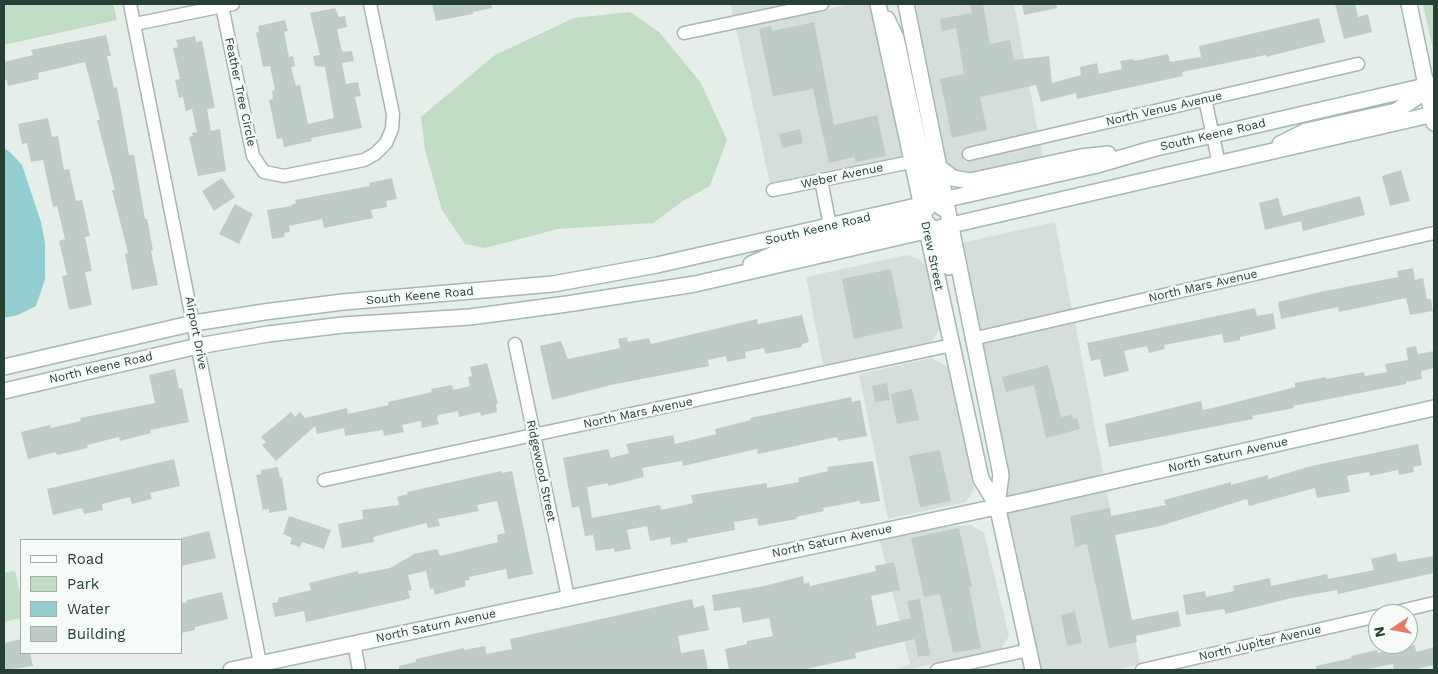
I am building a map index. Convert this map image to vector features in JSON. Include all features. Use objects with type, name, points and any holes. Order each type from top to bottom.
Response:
[{"type":"main road","name":"Drew Street","points":[[879,4],[911,162],[936,216],[972,339],[1001,475],[997,505]]},
{"type":"main road","points":[[879,4],[896,38],[924,173],[946,252],[964,341],[980,379]]},
{"type":"main road","name":"Drew Street","points":[[906,4],[940,168],[934,260],[981,479],[997,505],[1033,670]]},
{"type":"main road","points":[[1409,4],[1430,85],[1434,116]]},
{"type":"main road","points":[[1256,156],[1306,131],[1396,111],[1417,97],[1430,85]]},
{"type":"main road","name":"South Keene Road","points":[[198,346],[343,325],[470,317],[567,304],[725,277],[936,216],[1152,149],[1430,85]]},
{"type":"main road","name":"South Keene Road","points":[[194,323],[343,302],[553,284],[657,265],[896,211],[970,221],[1434,116]]},
{"type":"main road","points":[[940,168],[953,178],[970,181],[1081,157],[1152,149]]},
{"type":"main road","name":"North Keene Road","points":[[4,366],[194,323]]},
{"type":"main road","name":"North Keene Road","points":[[4,391],[198,346]]},
{"type":"main road","name":"North Saturn Avenue","points":[[231,670],[997,505],[1434,408]]},
{"type":"street","name":"Airport Drive","points":[[130,4],[260,664]]},
{"type":"street","name":"Feather Tree Circle","points":[[227,5],[253,156],[264,172],[274,176],[284,176],[364,160],[375,154],[386,143],[392,129],[393,114],[370,4]]},
{"type":"street","points":[[684,32],[822,4]]},
{"type":"street","points":[[135,24],[227,5]]},
{"type":"street","name":"North Venus Avenue","points":[[970,154],[1358,64]]},
{"type":"street","points":[[1205,99],[1219,164]]},
{"type":"street","name":"Weber Avenue","points":[[773,190],[911,162]]},
{"type":"street","points":[[820,180],[830,226]]},
{"type":"street","name":"North Mars Avenue","points":[[972,339],[1434,233]]},
{"type":"street","name":"Ridgewood Street","points":[[515,344],[568,598]]},
{"type":"street","name":"North Mars Avenue","points":[[324,480],[952,345]]},
{"type":"street","points":[[1418,607],[1434,603]]},
{"type":"street","name":"North Jupiter Avenue","points":[[1142,670],[1368,618]]},
{"type":"street","points":[[354,643],[359,670]]},
{"type":"street","points":[[937,670],[1029,650]]},
{"type":"shaded area","points":[[731,4],[791,4],[733,16]]},
{"type":"shaded area","points":[[852,4],[870,4],[903,157],[770,184],[736,28]]},
{"type":"shaded area","points":[[913,4],[1014,4],[1038,132],[961,150],[964,162],[1041,144],[1043,159],[970,175],[957,172],[947,165]]},
{"type":"shaded area","points":[[1055,222],[1072,310],[978,331],[961,243]]},
{"type":"shaded area","points":[[907,255],[919,259],[927,267],[940,328],[932,342],[823,365],[806,277]]},
{"type":"shaded area","points":[[1075,322],[1104,476],[1005,498],[980,344]]},
{"type":"shaded area","points":[[932,358],[948,367],[974,489],[966,502],[888,519],[859,374]]},
{"type":"shaded area","points":[[1106,488],[1140,664],[1114,670],[1040,670],[1005,510]]},
{"type":"shaded area","points":[[970,525],[984,532],[1009,636],[1001,649],[906,670],[894,670],[910,664],[879,537],[910,530]]},
{"type":"green space","points":[[4,4],[113,4],[117,20],[4,45]]},
{"type":"green space","points":[[1423,4],[1434,4],[1434,50],[1432,45]]},
{"type":"green space","points":[[630,12],[659,32],[701,83],[727,140],[710,186],[683,201],[653,223],[558,229],[485,248],[465,244],[442,210],[425,150],[421,117],[495,55],[574,18]]},
{"type":"green space","points":[[15,571],[20,593],[20,618],[4,622],[4,573]]},
{"type":"water","points":[[4,148],[22,165],[41,222],[45,243],[45,279],[36,306],[18,315],[4,318]]},
{"type":"building","points":[[432,4],[491,4],[492,8],[473,12],[473,14],[436,21]]},
{"type":"building","points":[[970,4],[983,4],[990,44],[1010,40],[1014,60],[1049,56],[1052,83],[1081,75],[1080,67],[1097,63],[1099,74],[1122,69],[1120,61],[1133,59],[1134,61],[1168,54],[1170,62],[1201,57],[1199,46],[1319,18],[1325,42],[1266,57],[1266,55],[1182,72],[1183,76],[1077,99],[1076,93],[1041,102],[1036,85],[980,97],[987,130],[952,138],[940,79],[964,74],[956,28],[942,31],[940,19],[972,13]]},
{"type":"building","points":[[1022,4],[1056,4],[1057,8],[1024,15]]},
{"type":"building","points":[[1335,4],[1355,4],[1358,17],[1368,14],[1372,32],[1344,39]]},
{"type":"building","points":[[335,8],[339,17],[345,16],[347,27],[337,29],[343,52],[352,51],[354,61],[342,63],[346,84],[358,82],[361,96],[355,97],[362,128],[311,138],[312,141],[284,147],[282,138],[277,139],[269,100],[273,99],[272,91],[275,90],[270,66],[263,67],[256,33],[259,32],[258,26],[285,20],[288,31],[284,32],[289,57],[293,56],[295,66],[291,67],[296,86],[300,85],[308,124],[334,118],[325,67],[315,66],[313,56],[320,55],[310,13]]},
{"type":"building","points":[[814,22],[834,125],[877,115],[886,156],[856,162],[854,157],[829,163],[813,89],[773,96],[759,29],[771,26],[772,31]]},
{"type":"building","points":[[106,35],[111,56],[107,56],[114,88],[117,87],[129,155],[134,155],[158,285],[132,290],[125,254],[128,253],[112,190],[115,190],[97,120],[100,120],[85,62],[38,73],[39,79],[8,86],[7,80],[4,81],[4,62],[33,55],[31,50]]},
{"type":"building","points":[[195,36],[196,42],[202,41],[215,108],[207,109],[211,131],[220,129],[226,171],[198,176],[189,137],[193,136],[192,133],[197,132],[192,109],[186,111],[183,97],[179,98],[175,80],[180,79],[173,48],[178,47],[176,40]]},
{"type":"building","points":[[48,118],[52,137],[58,136],[64,170],[69,169],[76,201],[82,200],[90,236],[85,237],[92,271],[85,272],[92,305],[69,310],[62,276],[67,275],[59,241],[65,239],[57,206],[53,207],[43,160],[31,162],[27,143],[22,144],[18,124]]},
{"type":"building","points":[[800,129],[803,143],[782,148],[779,134]]},
{"type":"building","points":[[1401,170],[1410,201],[1390,206],[1382,176]]},
{"type":"building","points":[[222,178],[235,197],[214,211],[202,191]]},
{"type":"building","points":[[392,178],[397,199],[386,201],[387,207],[371,210],[373,218],[324,228],[322,219],[289,226],[290,232],[284,233],[285,237],[272,239],[267,210],[291,206],[296,203],[295,200],[370,186],[369,183]]},
{"type":"building","points":[[1360,196],[1365,215],[1303,231],[1301,221],[1265,230],[1259,203],[1278,198],[1283,216]]},
{"type":"building","points":[[235,204],[253,214],[239,244],[219,234]]},
{"type":"building","points":[[1413,268],[1415,280],[1423,278],[1427,299],[1431,299],[1433,311],[1410,315],[1406,298],[1339,312],[1338,307],[1281,319],[1278,302],[1398,277],[1397,271]]},
{"type":"building","points":[[891,269],[903,328],[854,339],[842,279]]},
{"type":"building","points":[[1255,308],[1257,316],[1273,313],[1276,329],[1240,337],[1240,340],[1224,343],[1222,334],[1164,345],[1165,349],[1149,353],[1147,346],[1124,351],[1129,371],[1104,377],[1100,359],[1091,361],[1087,343]]},
{"type":"building","points":[[802,315],[809,342],[802,344],[802,347],[765,354],[764,348],[745,352],[746,358],[727,362],[726,356],[708,360],[709,366],[611,385],[552,400],[540,346],[561,341],[568,359],[620,348],[618,339],[627,337],[628,342],[649,338],[651,344],[757,319],[758,324]]},
{"type":"building","points":[[1416,346],[1418,354],[1434,351],[1434,368],[1421,371],[1422,379],[1406,382],[1406,384],[1293,406],[1294,408],[1252,416],[1253,419],[1109,447],[1105,424],[1201,401],[1203,410],[1295,387],[1295,383],[1326,377],[1326,379],[1364,372],[1365,376],[1387,372],[1385,364],[1408,360],[1406,348]]},
{"type":"building","points":[[487,363],[498,403],[496,404],[497,412],[481,416],[480,412],[459,417],[458,411],[439,415],[437,418],[439,424],[422,428],[421,421],[402,425],[404,432],[384,436],[383,430],[345,436],[344,428],[317,434],[315,426],[276,461],[262,445],[266,442],[261,437],[291,412],[295,417],[300,412],[305,418],[347,408],[348,414],[389,405],[388,402],[432,392],[431,389],[452,385],[453,390],[470,386],[468,377],[472,376],[470,367]]},
{"type":"building","points":[[1048,365],[1061,417],[1072,415],[1073,419],[1077,418],[1080,429],[1046,438],[1034,385],[1006,392],[1002,377]]},
{"type":"building","points":[[175,369],[179,389],[182,388],[189,422],[150,430],[151,433],[120,441],[119,437],[87,445],[88,448],[57,455],[56,452],[28,459],[21,432],[50,425],[51,428],[81,421],[80,418],[155,403],[149,375]]},
{"type":"building","points":[[887,383],[890,400],[875,402],[872,386]]},
{"type":"building","points":[[912,389],[919,420],[897,424],[891,394]]},
{"type":"building","points":[[851,397],[852,402],[860,400],[867,436],[838,441],[837,437],[758,454],[757,449],[683,466],[682,461],[642,468],[644,477],[608,486],[608,483],[587,487],[592,518],[660,505],[661,510],[693,503],[691,495],[767,483],[767,488],[799,482],[798,478],[828,471],[827,467],[873,461],[880,501],[860,504],[860,501],[823,508],[824,511],[796,517],[797,519],[758,526],[757,518],[734,522],[735,530],[687,539],[688,542],[671,545],[670,537],[650,541],[647,526],[627,530],[631,549],[615,552],[614,548],[596,551],[593,535],[585,536],[579,506],[572,508],[563,458],[608,449],[611,458],[629,453],[626,444],[673,435],[675,444],[716,434],[715,429],[751,420],[750,418]]},
{"type":"building","points":[[1418,444],[1422,465],[1413,467],[1414,472],[1399,475],[1398,470],[1370,476],[1369,472],[1347,476],[1350,492],[1317,498],[1315,488],[1249,506],[1247,499],[1160,526],[1115,535],[1132,620],[1178,611],[1181,626],[1136,636],[1137,642],[1109,648],[1087,544],[1075,547],[1070,516],[1110,508],[1111,516],[1166,505],[1164,500],[1231,482],[1231,485],[1268,475],[1268,479],[1311,466]]},
{"type":"building","points":[[940,450],[951,501],[920,507],[909,456]]},
{"type":"building","points":[[174,459],[180,486],[150,493],[152,499],[132,504],[130,497],[102,504],[103,510],[84,514],[82,508],[53,515],[47,489]]},
{"type":"building","points":[[278,467],[280,478],[282,477],[287,510],[269,513],[269,509],[263,510],[256,475],[261,474],[261,470]]},
{"type":"building","points":[[501,471],[502,473],[512,471],[533,574],[508,579],[506,569],[469,577],[470,580],[465,581],[466,586],[435,595],[433,588],[430,589],[426,571],[408,575],[412,590],[408,591],[410,598],[404,600],[306,622],[304,611],[275,617],[272,603],[278,602],[278,598],[311,590],[309,583],[358,571],[358,574],[390,568],[414,554],[437,549],[440,556],[498,542],[497,535],[505,533],[497,501],[477,505],[479,511],[438,519],[440,526],[428,528],[426,523],[373,537],[374,542],[342,548],[338,524],[363,519],[362,510],[399,505],[397,497],[408,494],[407,492]]},
{"type":"building","points":[[289,516],[331,530],[324,549],[302,542],[300,547],[290,544],[292,538],[283,534]]},
{"type":"building","points":[[959,528],[972,587],[969,587],[981,648],[953,653],[940,594],[924,597],[911,538]]},
{"type":"building","points":[[209,531],[216,558],[182,566],[181,538]]},
{"type":"building","points":[[1396,553],[1398,562],[1434,556],[1434,573],[1338,594],[1337,590],[1292,598],[1226,614],[1224,609],[1186,615],[1183,595],[1205,591],[1206,597],[1234,591],[1233,586],[1270,578],[1271,586],[1327,574],[1328,579],[1374,570],[1371,559]]},
{"type":"building","points":[[894,562],[900,590],[871,596],[877,626],[911,618],[907,601],[920,599],[930,655],[918,657],[915,639],[855,653],[856,658],[801,670],[729,670],[725,649],[747,644],[747,641],[773,636],[769,618],[743,623],[740,607],[714,611],[712,595],[764,586],[803,576],[804,584],[809,582],[810,586],[876,571],[875,566]]},
{"type":"building","points":[[222,592],[228,619],[195,627],[195,630],[182,633],[182,604],[187,602],[187,600]]},
{"type":"building","points":[[692,599],[694,608],[704,605],[709,630],[678,636],[681,653],[704,649],[708,670],[399,670],[399,666],[416,662],[416,659],[464,648],[464,650],[485,646],[486,654],[512,649],[510,639]]},
{"type":"building","points":[[1075,612],[1082,643],[1067,646],[1061,615]]},
{"type":"building","points":[[20,639],[20,654],[30,654],[33,666],[4,670],[4,643]]},
{"type":"building","points":[[1434,647],[1434,665],[1412,670],[1394,670],[1393,664],[1363,670],[1316,670],[1316,666],[1352,658],[1351,656],[1368,652],[1368,654],[1418,654],[1418,651]]}]
